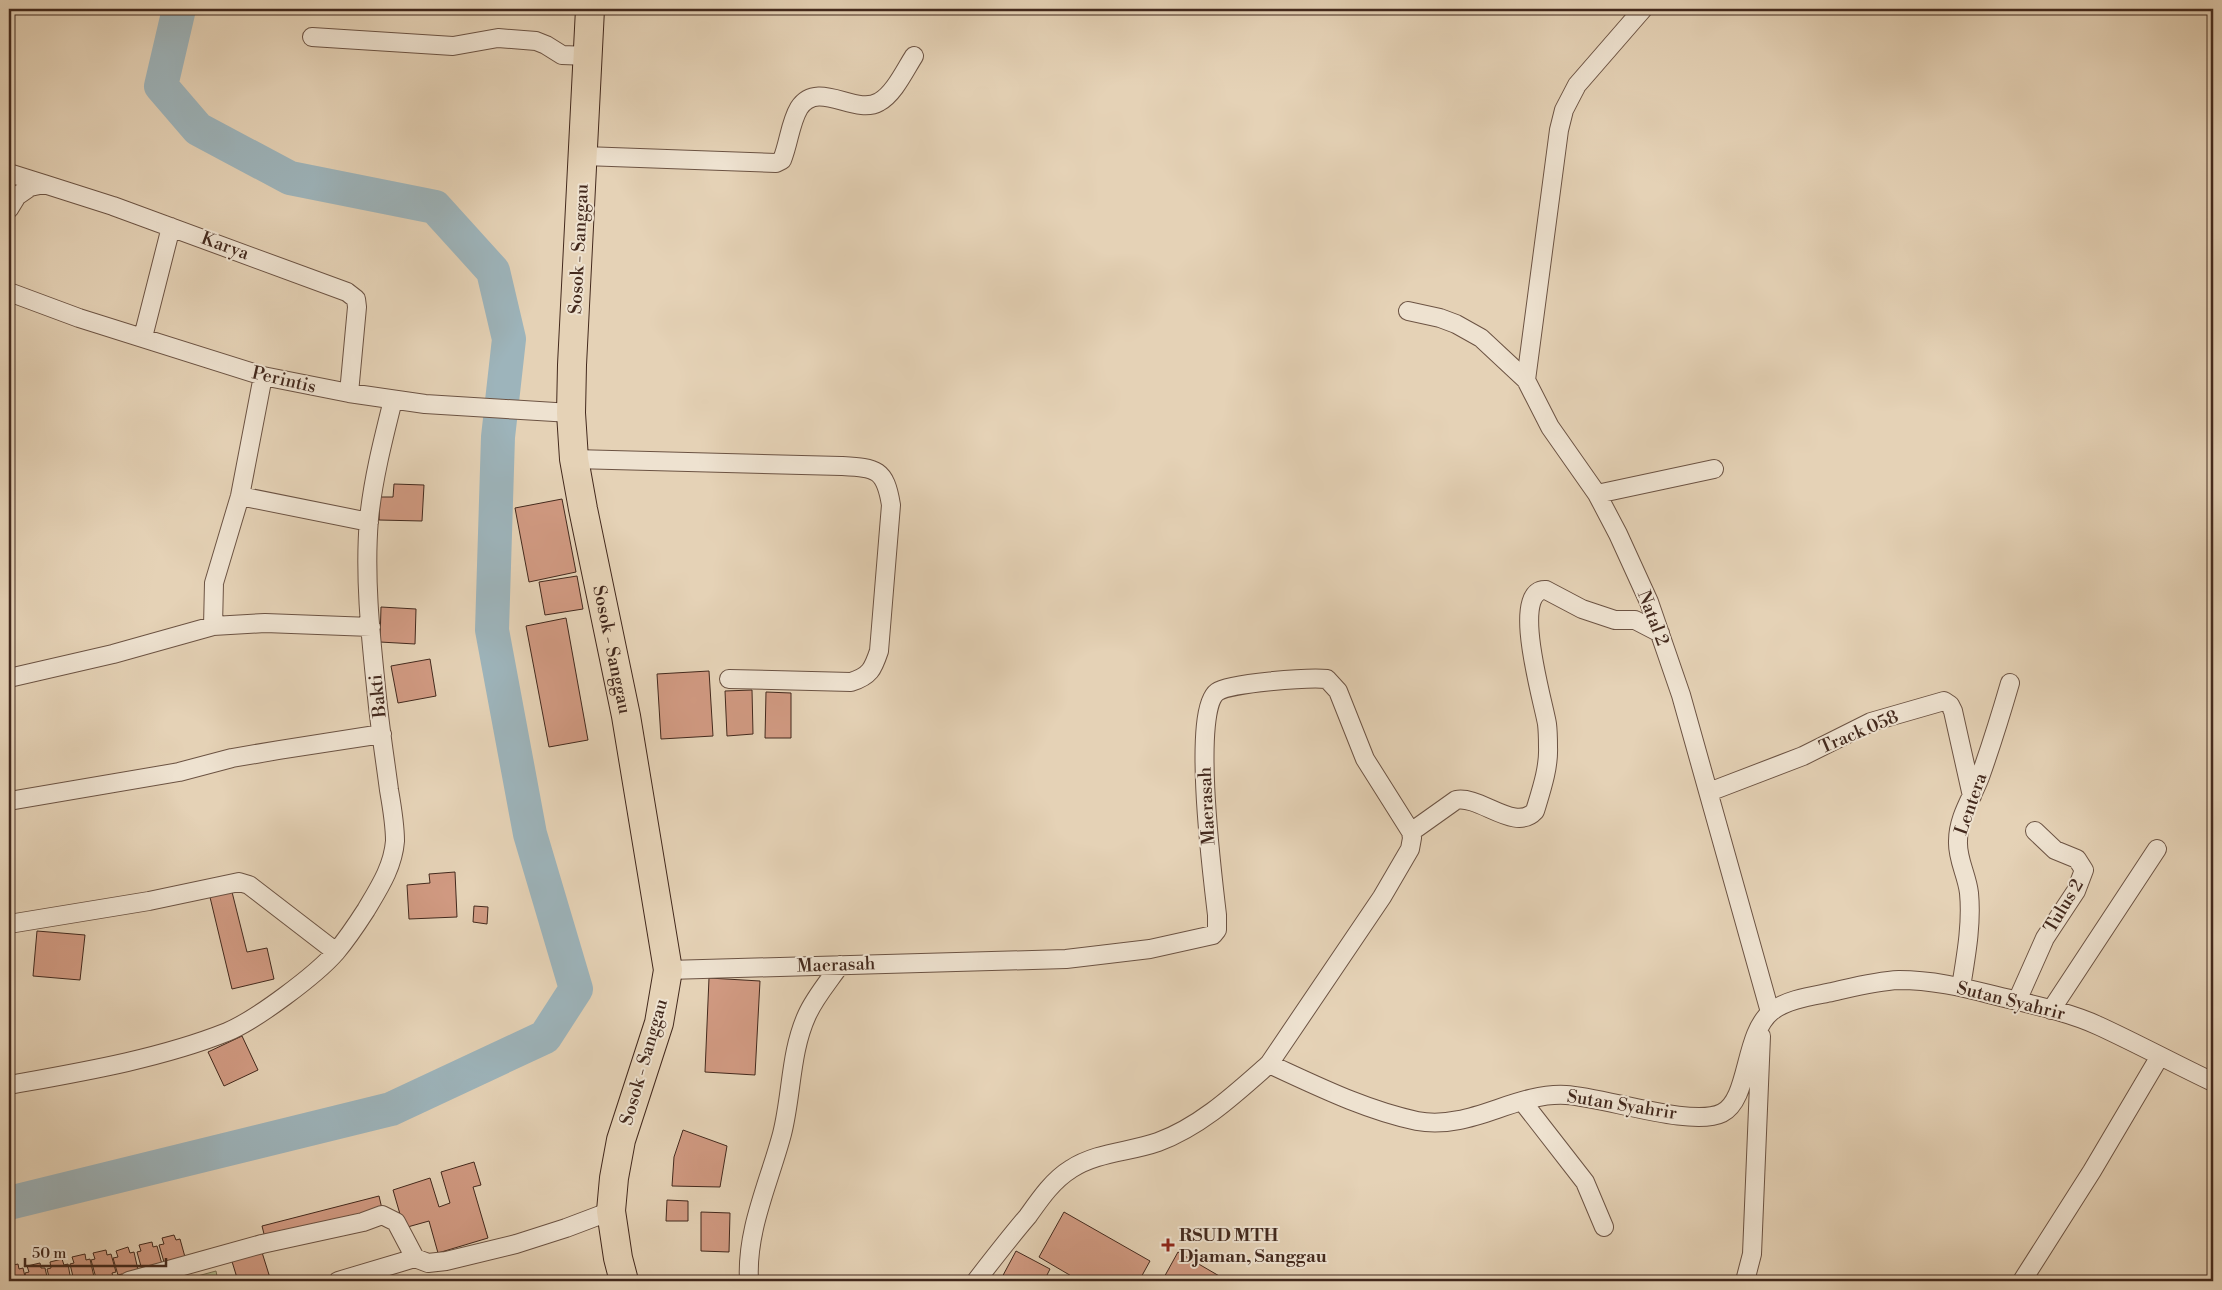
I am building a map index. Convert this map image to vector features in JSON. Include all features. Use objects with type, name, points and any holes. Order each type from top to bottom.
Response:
[{"type":"highway","name":"Sosok - Sanggau","points":[[590,9],[571,413],[574,459],[582,508],[626,716],[668,970],[658,1024],[621,1140],[614,1178],[611,1211],[618,1258],[624,1281]]},
{"type":"street","points":[[1526,380],[1559,130],[1564,110],[1570,95],[1582,79],[1643,9]]},
{"type":"street","points":[[312,38],[453,46],[498,38],[536,41],[546,44],[562,55],[589,56]]},
{"type":"street","points":[[584,156],[776,163],[782,160],[798,109],[804,102],[815,98],[829,97],[851,104],[871,106],[881,102],[914,56]]},
{"type":"street","name":"Karya","points":[[9,173],[171,227],[347,292],[356,299],[358,307],[349,393]]},
{"type":"street","points":[[9,209],[17,196],[30,187],[44,184]]},
{"type":"street","points":[[143,337],[171,227]]},
{"type":"street","name":"Perintis","points":[[9,292],[79,318],[263,376],[393,400],[467,408],[571,413]]},
{"type":"street","name":"Natal 2","points":[[1408,311],[1440,318],[1473,333],[1508,362],[1526,380],[1554,434],[1597,494],[1632,566],[1660,633],[1681,695],[1709,792],[1766,1018],[1752,1254],[1745,1281]]},
{"type":"street","points":[[213,626],[214,584],[240,496],[263,376]]},
{"type":"street","name":"Bakti","points":[[9,1085],[108,1066],[229,1032],[257,1015],[318,969],[336,952],[361,919],[384,881],[393,856],[394,824],[371,627],[369,522],[378,457],[393,400]]},
{"type":"street","points":[[574,459],[865,467],[879,473],[888,485],[891,505],[880,651],[873,668],[864,678],[851,682],[729,679]]},
{"type":"street","points":[[1597,494],[1714,469]]},
{"type":"street","points":[[240,496],[369,522]]},
{"type":"street","points":[[976,1281],[1040,1200],[1059,1178],[1072,1168],[1091,1159],[1158,1142],[1192,1126],[1233,1096],[1269,1064],[1382,897],[1410,849],[1411,832],[1456,800],[1464,799],[1497,813],[1522,819],[1530,817],[1535,811],[1548,750],[1548,726],[1528,615],[1534,593],[1546,590],[1582,609],[1615,620],[1635,620],[1660,633]]},
{"type":"street","points":[[9,678],[113,654],[213,626],[265,622],[371,627]]},
{"type":"street","name":"Maerasah","points":[[668,970],[1066,959],[1150,949],[1213,935],[1217,930],[1217,915],[1206,808],[1205,753],[1212,698],[1216,692],[1224,688],[1264,682],[1326,680],[1338,691],[1364,759],[1411,832]]},
{"type":"street","name":"Lentera","points":[[1961,987],[1970,907],[1969,891],[1958,851],[1958,840],[1962,818],[1979,779],[2010,683]]},
{"type":"street","name":"Track 058","points":[[1709,792],[1803,756],[1871,722],[1944,701],[1950,705],[1953,711],[1972,796]]},
{"type":"street","points":[[9,801],[179,772],[232,758],[382,734]]},
{"type":"street","name":"Tulus 2","points":[[2018,1001],[2045,938],[2076,891],[2084,870],[2077,859],[2055,850],[2035,832]]},
{"type":"street","points":[[2051,1010],[2157,850]]},
{"type":"street","points":[[9,924],[149,901],[239,882],[249,885],[336,952]]},
{"type":"street","points":[[749,1281],[748,1262],[751,1236],[782,1133],[800,1036],[807,1014],[840,965]]},
{"type":"street","name":"Sutan Syahrir","points":[[1269,1064],[1336,1095],[1417,1121],[1459,1120],[1522,1101],[1567,1095],[1662,1113],[1713,1117],[1726,1112],[1734,1103],[1753,1040],[1766,1018],[1782,1005],[1874,982],[1926,982],[1961,987],[2018,1001],[2099,1026],[2213,1082]]},
{"type":"street","points":[[2022,1281],[2092,1171],[2160,1056]]},
{"type":"street","points":[[1522,1101],[1585,1182],[1604,1227]]},
{"type":"street","points":[[338,1281],[415,1258],[428,1263],[446,1261],[525,1241],[611,1211]]},
{"type":"street","points":[[129,1281],[262,1244],[363,1222],[382,1215],[396,1222],[415,1258]]},
{"type":"green space","points":[[216,1271],[218,1281],[179,1281]]},
{"type":"building","points":[[394,484],[424,485],[422,521],[379,520],[380,497],[393,497]]},
{"type":"building","points":[[562,499],[576,572],[529,582],[515,508]]},
{"type":"building","points":[[577,576],[583,609],[545,615],[539,582]]},
{"type":"building","points":[[381,607],[416,609],[415,644],[380,642]]},
{"type":"building","points":[[566,618],[588,740],[549,747],[526,626]]},
{"type":"building","points":[[430,659],[436,696],[398,703],[391,666]]},
{"type":"building","points":[[709,671],[713,736],[661,739],[657,674]]},
{"type":"building","points":[[752,690],[753,734],[727,736],[725,691]]},
{"type":"building","points":[[766,692],[791,693],[791,738],[765,738]]},
{"type":"building","points":[[455,872],[457,917],[409,919],[407,885],[430,883],[429,874]]},
{"type":"building","points":[[231,888],[247,952],[267,948],[274,979],[232,989],[209,893]]},
{"type":"building","points":[[474,906],[488,907],[487,924],[473,922]]},
{"type":"building","points":[[37,931],[85,935],[80,980],[33,976]]},
{"type":"building","points":[[709,978],[760,981],[755,1075],[705,1072]]},
{"type":"building","points":[[242,1036],[258,1070],[224,1086],[208,1052]]},
{"type":"building","points":[[683,1130],[727,1146],[720,1187],[672,1186],[674,1157]]},
{"type":"building","points":[[474,1162],[481,1185],[473,1187],[488,1238],[438,1253],[429,1221],[404,1228],[393,1190],[430,1178],[439,1207],[450,1203],[441,1172]]},
{"type":"building","points":[[379,1196],[383,1213],[266,1242],[262,1226]]},
{"type":"building","points":[[667,1200],[688,1201],[688,1221],[666,1221]]},
{"type":"building","points":[[701,1212],[730,1213],[729,1252],[701,1251]]},
{"type":"building","points":[[1064,1212],[1150,1261],[1139,1281],[1070,1281],[1073,1277],[1039,1257]]},
{"type":"building","points":[[174,1235],[176,1240],[180,1239],[185,1257],[164,1262],[159,1245],[164,1244],[162,1238]]},
{"type":"building","points":[[152,1242],[153,1247],[157,1246],[162,1264],[142,1270],[137,1252],[141,1251],[139,1245]]},
{"type":"building","points":[[260,1246],[271,1281],[238,1281],[230,1255]]},
{"type":"building","points":[[128,1247],[130,1253],[134,1252],[138,1270],[124,1279],[122,1274],[118,1275],[113,1258],[118,1257],[116,1251]]},
{"type":"building","points":[[106,1250],[107,1255],[111,1254],[116,1272],[112,1273],[113,1277],[101,1281],[100,1276],[96,1278],[91,1260],[95,1259],[93,1253]]},
{"type":"building","points":[[1016,1251],[1050,1269],[1044,1281],[1000,1281]]},
{"type":"building","points":[[1178,1252],[1221,1277],[1219,1281],[1162,1281]]},
{"type":"building","points":[[85,1254],[86,1260],[90,1259],[94,1277],[90,1278],[91,1281],[74,1281],[70,1264],[74,1263],[72,1257]]},
{"type":"building","points":[[62,1259],[64,1265],[68,1264],[71,1281],[50,1281],[47,1269],[51,1268],[50,1262]]},
{"type":"building","points":[[40,1263],[41,1268],[45,1268],[48,1281],[27,1281],[25,1273],[29,1272],[27,1266]]},
{"type":"building","points":[[18,1264],[19,1269],[23,1268],[26,1281],[9,1281],[9,1266]]},
{"type":"waterway","points":[[9,1203],[391,1109],[545,1037],[576,989],[530,834],[492,630],[498,437],[509,339],[493,271],[435,207],[290,178],[198,129],[161,86],[179,9]]},
{"type":"place","name":"RSUD MTH Djaman, Sanggau","points":[[1168,1245]]}]
